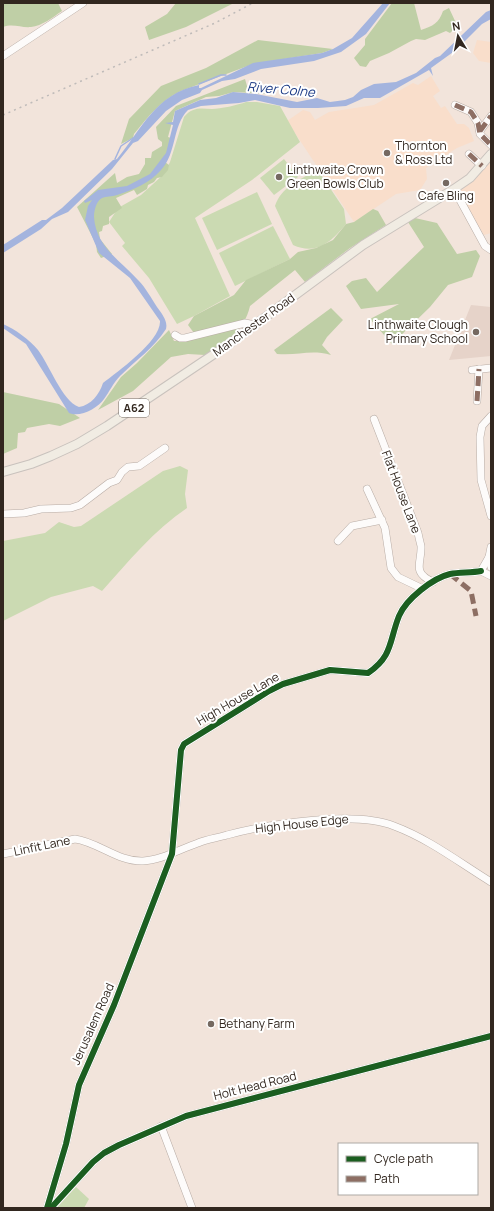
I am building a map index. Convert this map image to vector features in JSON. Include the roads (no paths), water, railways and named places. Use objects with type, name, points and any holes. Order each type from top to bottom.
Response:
[{"type":"main road","name":"Manchester Road","points":[[4,470],[31,464],[77,444],[107,426],[255,325],[363,245],[470,178],[491,154]]},
{"type":"street","points":[[3,56],[83,3]]},
{"type":"street","points":[[455,105],[471,112],[478,123],[480,134],[491,145]]},
{"type":"street","points":[[480,131],[491,116]]},
{"type":"street","points":[[469,154],[482,166]]},
{"type":"street","points":[[454,189],[485,246],[491,250]]},
{"type":"street","points":[[176,335],[180,338],[185,338],[245,323],[255,325]]},
{"type":"street","points":[[477,401],[476,370],[491,368]]},
{"type":"street","points":[[491,416],[482,426],[480,437],[481,480],[491,516]]},
{"type":"street","name":"Flat House Lane","points":[[374,419],[418,533],[421,547],[418,560],[420,570],[424,578],[433,582]]},
{"type":"street","points":[[3,514],[24,513],[41,509],[71,508],[80,505],[109,483],[117,480],[122,472],[128,467],[139,466],[165,448]]},
{"type":"street","points":[[367,489],[385,528],[391,568],[398,577],[421,588]]},
{"type":"street","points":[[338,542],[352,526],[382,520]]},
{"type":"street","points":[[491,547],[489,557],[481,571],[491,576]]},
{"type":"street","points":[[489,557],[491,567]]},
{"type":"street","name":"High House Lane","points":[[172,854],[181,750],[184,744],[268,691],[283,684],[335,669],[368,673],[380,665],[386,656],[400,614],[421,588],[450,574],[481,571]]},
{"type":"street","name":"High House Edge","points":[[172,854],[198,842],[249,829],[292,822],[356,819],[393,825],[418,837],[491,882]]},
{"type":"street","name":"Linfit Lane","points":[[3,854],[75,839],[87,840],[122,857],[142,861],[172,854]]},
{"type":"street","name":"Jerusalem Road","points":[[47,1208],[66,1144],[78,1085],[114,1005],[172,854]]},
{"type":"street","name":"Holt Head Road","points":[[51,1208],[93,1162],[104,1153],[162,1126],[207,1110],[491,1036]]},
{"type":"street","points":[[162,1126],[192,1208]]},
{"type":"water","points":[[383,3],[390,3],[366,34],[341,52],[314,61],[261,69],[235,79],[222,81],[202,90],[200,93],[182,100],[166,111],[138,141],[133,143],[112,169],[68,212],[52,219],[41,229],[3,253],[3,245],[42,220],[46,220],[62,208],[113,160],[117,159],[151,114],[160,104],[171,96],[199,85],[199,88],[201,88],[253,63],[322,53],[333,49],[352,38]]},
{"type":"water","points":[[491,10],[491,19],[482,24],[456,50],[431,68],[433,76],[429,70],[380,98],[364,98],[346,106],[318,108],[290,108],[255,100],[239,103],[201,106],[188,110],[179,124],[170,156],[157,175],[135,188],[115,196],[100,199],[94,215],[99,237],[104,245],[144,286],[164,318],[166,329],[150,348],[113,384],[98,406],[83,413],[69,413],[26,344],[3,328],[3,324],[22,335],[35,346],[61,390],[67,398],[79,407],[91,402],[99,392],[103,383],[146,347],[158,329],[160,321],[130,278],[99,253],[85,220],[88,206],[92,200],[85,203],[84,201],[98,190],[127,186],[150,174],[166,153],[173,125],[165,123],[173,122],[175,111],[200,100],[216,98],[233,92],[256,94],[297,102],[317,98],[330,102],[345,100],[353,97],[361,90],[374,84],[396,82],[416,73],[435,58],[440,56],[486,12]]},
{"type":"waterway","points":[[199,84],[221,75],[226,75]]},
{"type":"waterway","points":[[115,159],[121,146],[133,138]]},
{"type":"railway","points":[[3,115],[215,23],[253,3]]},
{"type":"place","name":"Thornton & Ross Ltd","points":[[387,153]]},
{"type":"place","name":"Linthwaite Crown Green Bowls Club","points":[[279,177]]},
{"type":"place","name":"Cafe Bling","points":[[446,183]]},
{"type":"place","name":"Linthwaite Clough Primary School","points":[[476,332]]},
{"type":"place","name":"Bethany Farm","points":[[211,1024]]},
{"type":"water label","name":"River Colne","points":[[281,89]]}]
